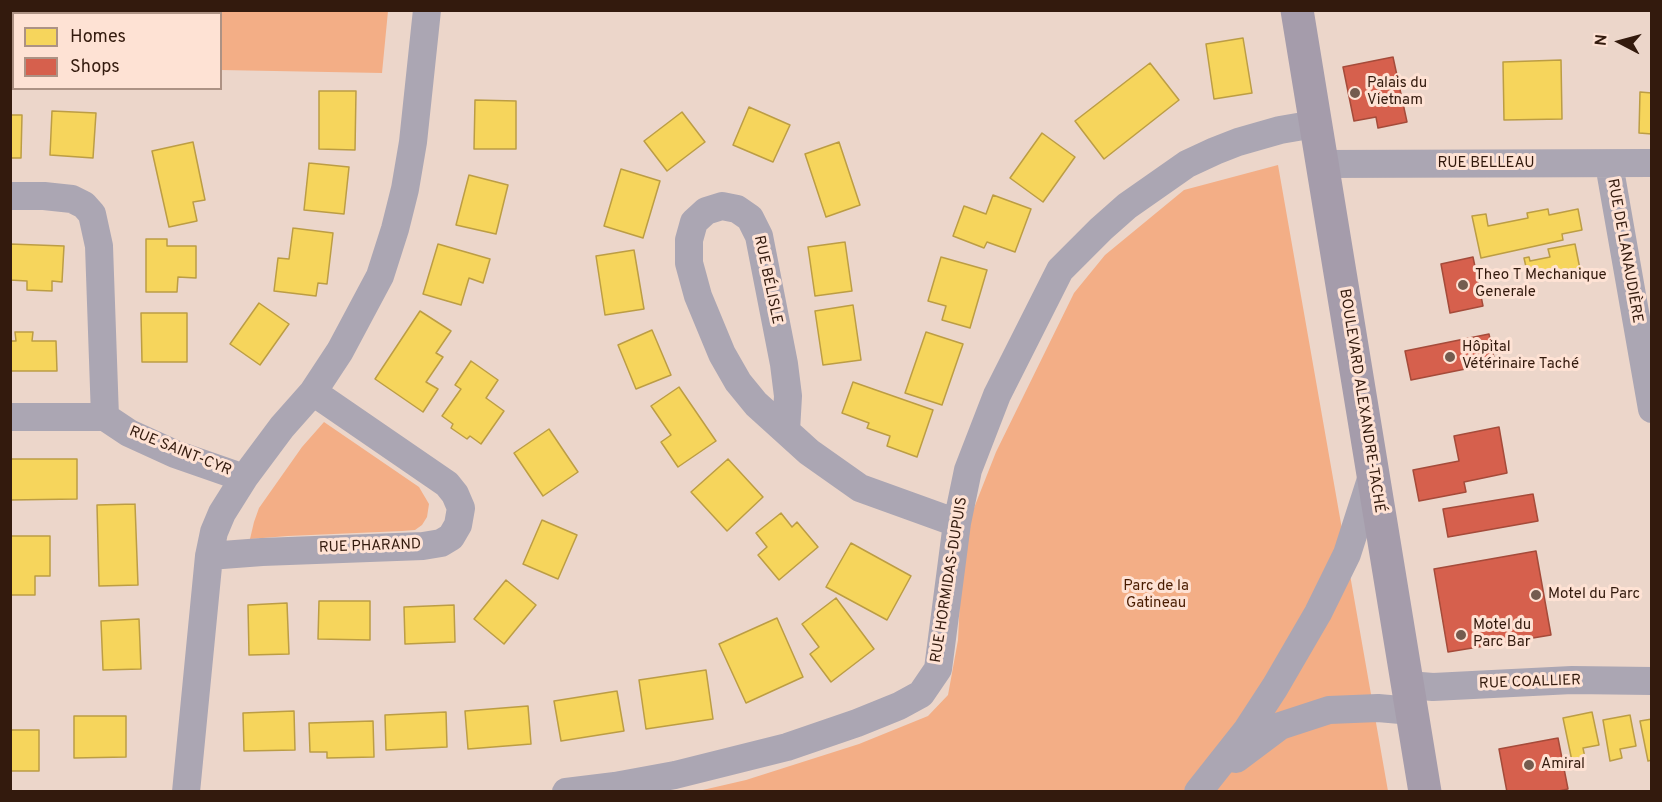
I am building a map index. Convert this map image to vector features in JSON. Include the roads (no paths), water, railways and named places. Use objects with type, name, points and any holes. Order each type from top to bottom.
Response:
[{"type":"main road","name":"BOULEVARD ALEXANDRE-TACHÉ","points":[[1297,10],[1425,792]]},
{"type":"street","points":[[186,792],[209,556],[214,532],[222,513],[244,478],[313,392],[361,314],[380,276],[395,229],[413,142],[428,10]]},
{"type":"street","name":"RUE HORMIDAS-DUPUIS","points":[[566,792],[675,775],[787,747],[899,706],[921,694],[938,669],[957,523],[968,470],[997,395],[1060,270],[1127,206],[1187,164],[1238,142],[1280,130],[1315,124]]},
{"type":"street","name":"RUE BELLEAU","points":[[1321,164],[1652,163]]},
{"type":"street","name":"RUE DE LANAUDIÈRE","points":[[1610,164],[1652,409]]},
{"type":"street","points":[[10,196],[72,199],[84,205],[92,214],[99,246],[105,417],[10,417]]},
{"type":"street","name":"RUE BÉLISLE","points":[[786,431],[788,396],[784,364],[759,236],[750,218],[737,209],[722,206],[706,211],[694,222],[689,240],[689,263],[699,296],[722,354],[738,382],[756,404],[809,452],[860,488],[957,523]]},
{"type":"street","name":"RUE PHARAND","points":[[209,556],[423,546],[441,543],[451,537],[458,525],[461,508],[455,494],[447,484],[313,392]]},
{"type":"street","name":"RUE SAINT-CYR","points":[[105,417],[129,433],[166,450],[244,478]]},
{"type":"street","points":[[1202,786],[1247,730],[1318,614],[1347,554],[1372,476]]},
{"type":"street","name":"RUE COALLIER","points":[[1202,786],[1280,726],[1329,710],[1410,698],[1433,687],[1572,680],[1652,681]]},
{"type":"place","name":"Palais du Vietnam","points":[[1355,93]]},
{"type":"place","name":"Theo T Mechanique Generale","points":[[1463,285]]},
{"type":"place","name":"Hôpital Vétérinaire Taché","points":[[1450,357]]},
{"type":"place","name":"Motel du Parc","points":[[1536,595]]},
{"type":"place","name":"Motel du Parc Bar","points":[[1461,635]]},
{"type":"place","name":"Amiral","points":[[1529,765]]},
{"type":"park label","name":"Parc de la Gatineau","points":[[1156,596]]}]
